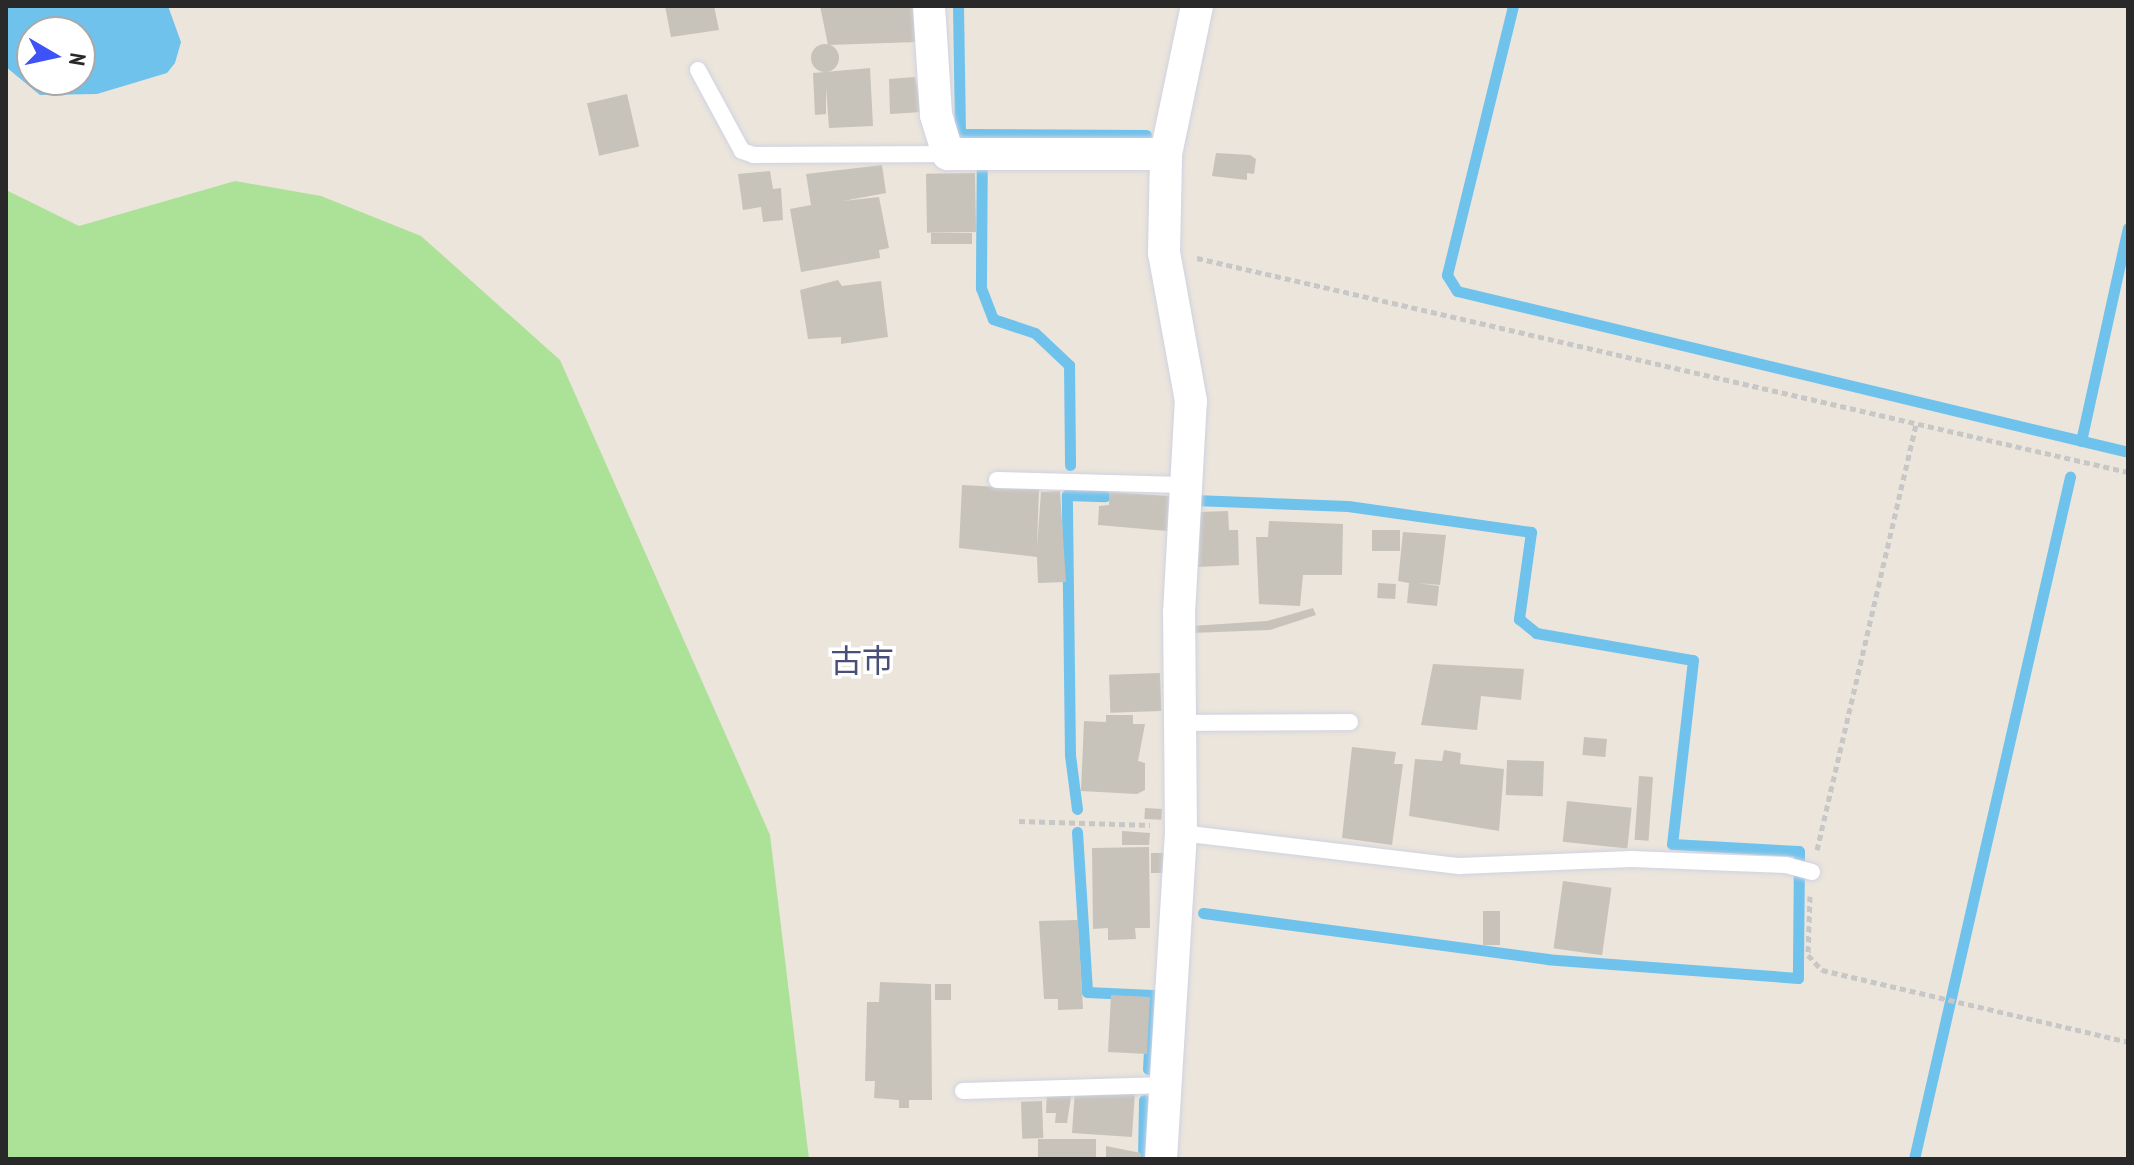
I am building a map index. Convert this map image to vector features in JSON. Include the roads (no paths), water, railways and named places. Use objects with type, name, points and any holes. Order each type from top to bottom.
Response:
[{"type":"street","points":[[929,6],[939,136],[948,154],[1166,154]]},
{"type":"street","points":[[1161,1159],[1182,831],[1177,723],[1191,401],[1164,253],[1166,154],[1197,6]]},
{"type":"lane","points":[[698,70],[742,151],[754,155],[948,154]]},
{"type":"lane","points":[[997,480],[1185,485]]},
{"type":"lane","points":[[1177,723],[1350,722]]},
{"type":"lane","points":[[1182,831],[1459,866],[1631,859],[1786,865],[1812,872]]},
{"type":"lane","points":[[963,1091],[1166,1085]]},
{"type":"water","points":[[6,6],[168,6],[181,42],[175,63],[167,73],[96,94],[96,16],[16,16],[16,75],[6,67]]},
{"type":"waterway","points":[[958,6],[960,134],[1146,135]]},
{"type":"waterway","points":[[1513,6],[1447,275],[1457,291],[2128,452]]},
{"type":"waterway","points":[[982,134],[981,288],[993,319],[1035,333],[1069,365],[1070,465]]},
{"type":"waterway","points":[[2081,441],[2128,228]]},
{"type":"waterway","points":[[1914,1159],[2070,477]]},
{"type":"waterway","points":[[1077,809],[1070,755],[1067,495],[1105,496]]},
{"type":"waterway","points":[[1194,500],[1348,506],[1531,532],[1519,619],[1536,633],[1693,660],[1672,844],[1799,851],[1798,978],[1548,959],[1203,913]]},
{"type":"waterway","points":[[1077,832],[1087,992],[1152,995],[1148,1069]]},
{"type":"waterway","points":[[1143,1159],[1144,1100]]},
{"type":"district","name":"古市","points":[[862,660]]}]
